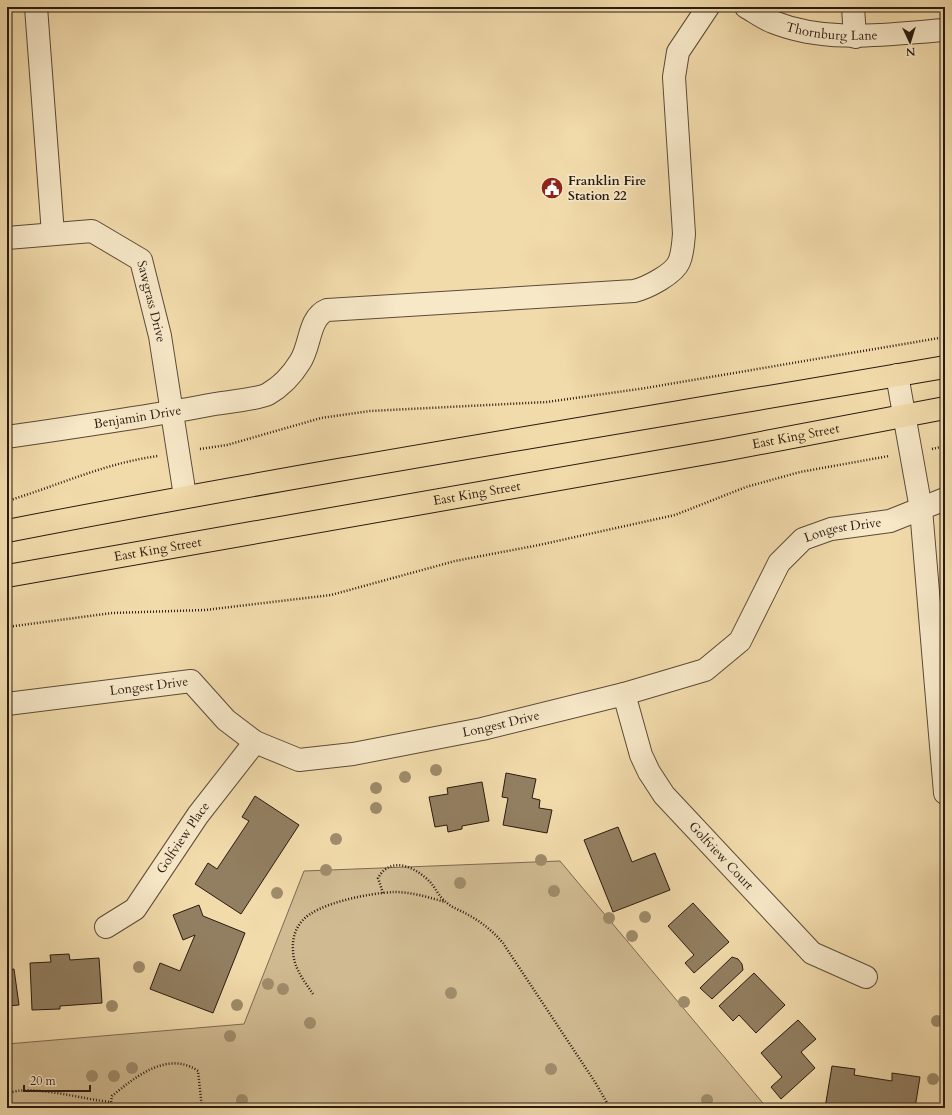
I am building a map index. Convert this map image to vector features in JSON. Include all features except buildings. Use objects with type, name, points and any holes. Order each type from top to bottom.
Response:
[{"type":"main road","points":[[7,531],[185,496],[945,367]]},
{"type":"main road","name":"East King Street","points":[[7,576],[724,450],[945,408]]},
{"type":"street","points":[[36,7],[53,234]]},
{"type":"street","name":"Benjamin Drive","points":[[7,437],[173,412],[267,395],[284,383],[301,362],[308,347],[314,321],[319,313],[327,310],[634,291],[646,288],[656,283],[678,264],[684,234],[674,77],[678,52],[708,7]]},
{"type":"street","name":"Thornburg Lane","points":[[746,7],[772,22],[800,30],[826,35],[855,37],[945,30]]},
{"type":"street","points":[[853,7],[855,37]]},
{"type":"street","name":"Sawgrass Drive","points":[[7,238],[92,231],[141,260],[160,336],[173,412]]},
{"type":"street","points":[[897,375],[921,509],[945,793]]},
{"type":"street","points":[[173,412],[185,496]]},
{"type":"street","name":"Longest Drive","points":[[7,704],[191,681],[226,720],[254,742],[299,760],[353,754],[482,729],[624,694],[705,670],[715,664],[740,641],[779,563],[803,539],[831,529],[890,521],[945,499]]},
{"type":"street","name":"Golfview Court","points":[[624,694],[641,755],[649,772],[664,795],[812,953],[866,978]]},
{"type":"street","name":"Golfview Place","points":[[106,927],[135,909],[198,815],[254,742]]},
{"type":"path","points":[[7,501],[44,490],[104,467],[227,445],[321,418],[370,410],[547,402],[646,388],[945,337]]},
{"type":"path","points":[[7,628],[112,613],[205,610],[332,595],[455,561],[539,545],[675,515],[746,487],[800,472],[945,446]]},
{"type":"path","points":[[383,893],[378,878],[388,866],[396,864],[416,872],[430,882],[445,902]]},
{"type":"path","points":[[313,994],[299,972],[294,956],[294,936],[302,921],[311,913],[322,908],[383,893],[413,894],[445,902],[493,931],[503,943],[591,1076],[610,1108]]},
{"type":"path","points":[[110,1108],[112,1096],[150,1068],[158,1065],[182,1064],[190,1065],[198,1071],[202,1108]]},
{"type":"path","points":[[7,1094],[13,1091],[34,1090],[111,1102]]},
{"type":"shaded area","points":[[560,861],[767,1108],[7,1108],[7,1044],[244,1024],[304,871]]},
{"type":"place","name":"Franklin Fire Station 22","points":[[552,188]]}]
